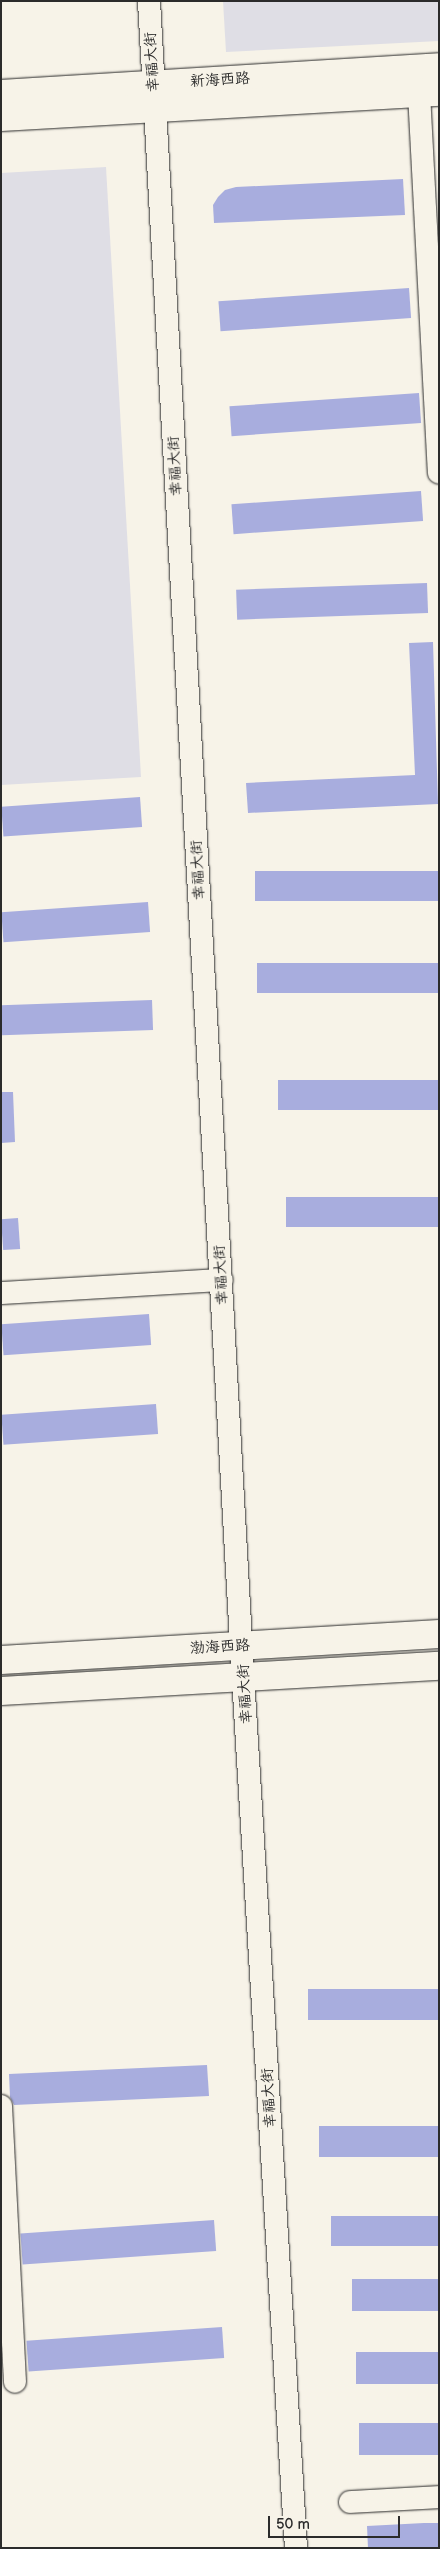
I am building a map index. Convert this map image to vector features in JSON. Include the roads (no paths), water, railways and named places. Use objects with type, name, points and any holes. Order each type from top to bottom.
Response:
[{"type":"main road","name":"新海西路","points":[[1,117],[154,96],[439,67]]},
{"type":"main road","name":"新海西路","points":[[1,94],[154,96],[429,92]]},
{"type":"main road","name":"渤海西路","points":[[1,1660],[439,1634]]},
{"type":"main road","name":"渤海西路","points":[[1,1691],[439,1666]]},
{"type":"street","name":"幸福大街","points":[[149,1],[243,1677],[296,2548]]},
{"type":"street","points":[[429,92],[439,472]]},
{"type":"street","points":[[1,1293],[222,1280]]},
{"type":"street","points":[[1,2106],[15,2382]]},
{"type":"street","points":[[350,2502],[439,2497]]}]
